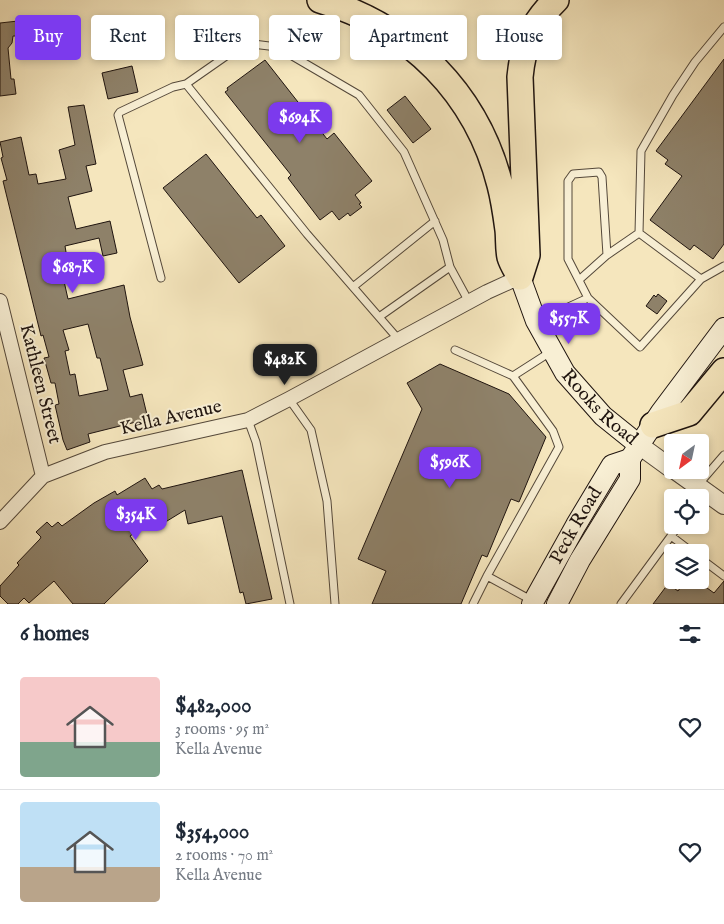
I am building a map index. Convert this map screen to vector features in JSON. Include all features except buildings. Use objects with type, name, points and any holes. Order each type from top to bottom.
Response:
[{"type":"highway","points":[[320,0],[363,15],[398,36],[432,64],[460,96],[480,131],[496,167],[505,205],[510,257],[520,278]]},
{"type":"highway","points":[[520,278],[527,255],[520,77],[522,56],[533,28],[542,14],[556,0]]},
{"type":"highway","points":[[653,425],[689,413],[724,371]]},
{"type":"main road","name":"Rooks Road","points":[[520,278],[536,322],[565,373],[635,452]]},
{"type":"main road","name":"Peck Road","points":[[557,604],[580,560],[630,479],[635,452],[724,328]]},
{"type":"main road","name":"Peck Road","points":[[532,602],[612,465],[635,452]]},
{"type":"street","name":"Kella Avenue","points":[[0,522],[43,476],[105,452],[248,420],[289,400],[469,302],[520,278]]},
{"type":"street","name":"Kathleen Street","points":[[0,301],[43,476]]},
{"type":"street","name":"Rooks Road","points":[[635,452],[664,465]]},
{"type":"street","name":"Rooks Road","points":[[686,479],[697,489]]},
{"type":"street","name":"Rooks Road","points":[[709,497],[724,505]]},
{"type":"lane","points":[[639,233],[642,151],[673,95],[695,62],[724,27]]},
{"type":"lane","points":[[161,278],[118,115],[120,112],[173,87],[186,84],[238,47],[253,44],[276,48],[359,95],[404,152],[443,240],[450,267],[469,302]]},
{"type":"lane","points":[[186,84],[307,234],[399,340]]},
{"type":"lane","points":[[607,255],[602,177],[598,172],[573,174],[568,181],[568,259],[588,298],[640,347],[701,279],[724,266]]},
{"type":"lane","points":[[353,287],[435,221]]},
{"type":"lane","points":[[579,280],[607,255],[639,233]]},
{"type":"lane","points":[[639,233],[701,279]]},
{"type":"lane","points":[[380,318],[450,267]]},
{"type":"lane","points":[[536,322],[588,298]]},
{"type":"lane","points":[[455,350],[513,376],[553,431],[559,447],[486,576],[473,604]]},
{"type":"lane","points":[[513,376],[552,351]]},
{"type":"lane","points":[[289,400],[311,430],[327,501],[335,604]]},
{"type":"lane","points":[[248,420],[256,442],[290,604]]},
{"type":"lane","points":[[703,489],[724,455]]},
{"type":"lane","points":[[621,604],[670,536],[681,544]]},
{"type":"lane","points":[[709,565],[724,576]]},
{"type":"lane","points":[[486,576],[532,602]]}]
